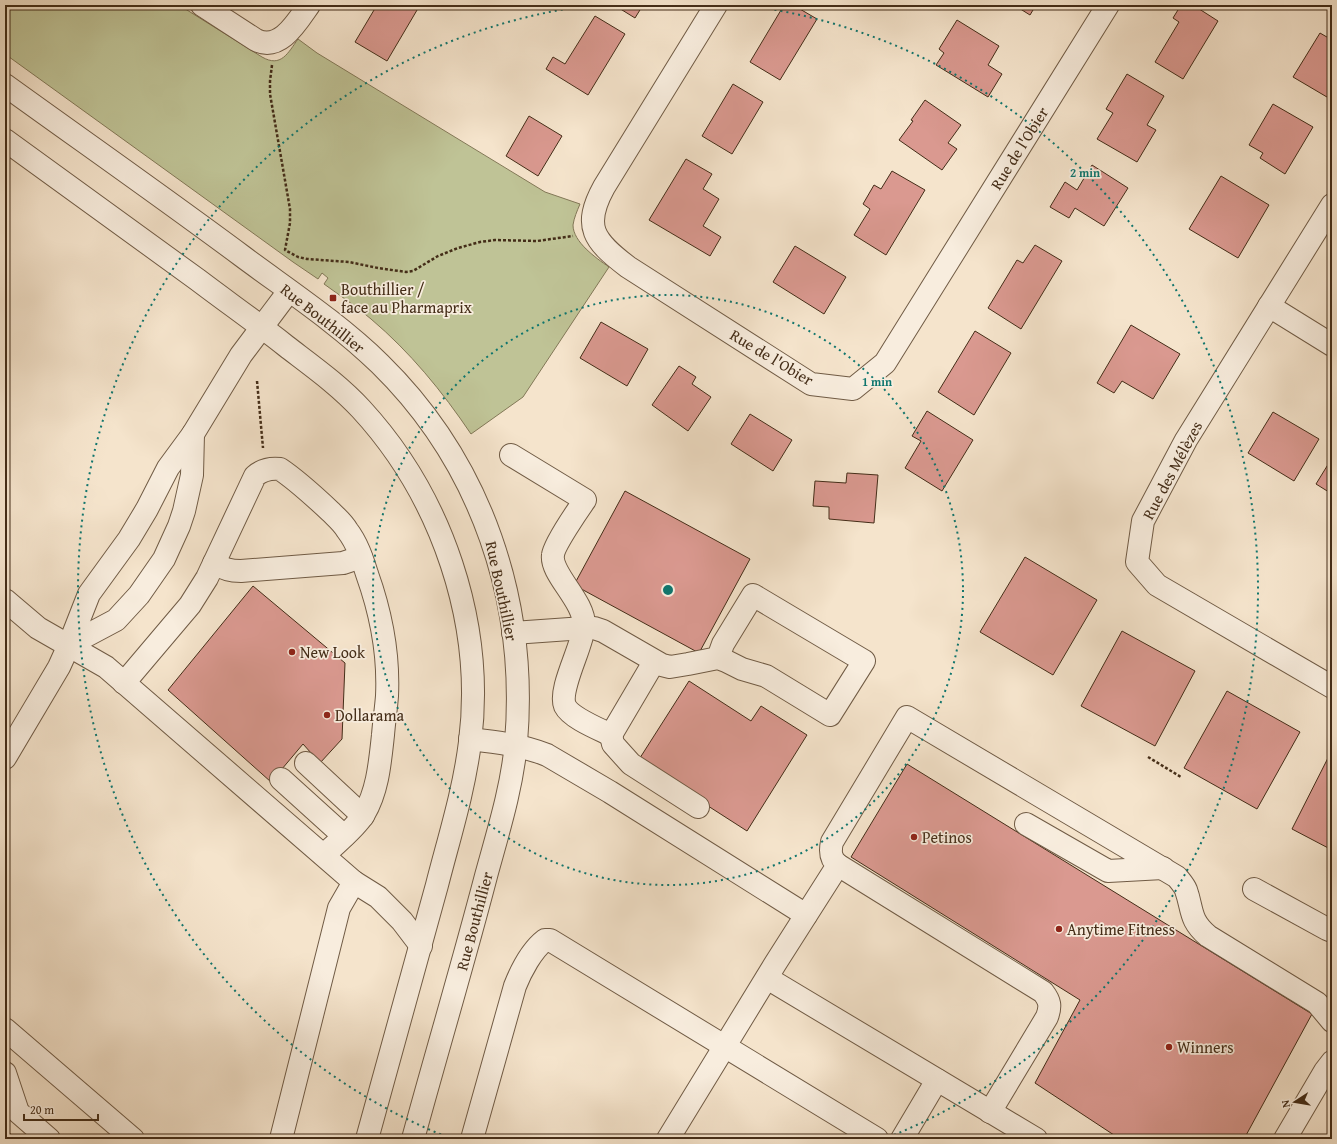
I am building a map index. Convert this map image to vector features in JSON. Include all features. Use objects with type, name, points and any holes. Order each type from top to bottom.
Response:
[{"type":"street","points":[[202,5],[256,40],[266,44],[274,42],[286,35],[309,5]]},
{"type":"street","name":"Rue de l'Obier","points":[[716,5],[598,198],[593,215],[595,232],[604,248],[628,267],[811,384],[853,389],[885,363],[1108,5]]},
{"type":"street","name":"Rue Bouthillier","points":[[5,85],[289,291],[345,333],[378,362],[410,396],[442,438],[465,478],[491,537],[502,575],[513,633],[517,687],[516,745],[501,822],[414,1139]]},
{"type":"street","points":[[5,140],[261,326],[324,375],[361,410],[390,446],[405,468],[428,509],[447,551],[465,615],[471,665],[472,691],[470,739],[460,796],[421,946],[367,1139]]},
{"type":"street","name":"Rue des Mélèzes","points":[[1332,205],[1186,440],[1143,521],[1137,562],[1157,585],[1332,687]]},
{"type":"street","points":[[5,758],[70,646],[89,594],[129,540],[168,468],[193,434],[240,355],[289,291]]},
{"type":"street","points":[[1269,306],[1332,345]]},
{"type":"street","points":[[70,646],[116,620],[139,596],[164,559],[184,511],[192,475],[193,434]]},
{"type":"street","points":[[511,455],[585,500],[552,556],[554,566],[580,610],[584,628],[564,696],[565,705],[575,716],[611,735]]},
{"type":"street","points":[[124,683],[190,606],[201,589],[252,482],[259,473],[273,468],[280,470],[317,498],[343,524],[353,539],[361,557],[374,592],[381,619],[387,670],[387,696],[374,793],[363,816],[324,855]]},
{"type":"street","points":[[214,563],[231,571],[241,571],[343,563],[361,557]]},
{"type":"street","points":[[513,633],[594,628],[603,631],[654,662],[670,667],[718,658],[742,669],[766,676],[830,715],[864,661],[753,595],[723,644],[718,658]]},
{"type":"street","points":[[5,600],[38,628],[106,667],[354,882],[378,897],[402,921],[421,946]]},
{"type":"street","points":[[654,662],[611,735],[613,744],[631,764],[698,807]]},
{"type":"street","points":[[990,1112],[1047,1016],[1050,1010],[1048,998],[1043,992],[833,862],[831,856],[832,842],[907,717],[1177,877],[1185,888],[1191,913],[1194,921],[1200,929],[1208,936],[1317,1003],[1332,1021]]},
{"type":"street","points":[[470,739],[516,745],[536,750],[547,755],[617,796],[806,915]]},
{"type":"street","points":[[306,763],[363,816]]},
{"type":"street","points":[[281,778],[344,836]]},
{"type":"street","points":[[1026,824],[1108,871],[1163,868]]},
{"type":"street","points":[[668,1139],[838,865]]},
{"type":"street","points":[[280,1139],[339,908],[354,882]]},
{"type":"street","points":[[1254,888],[1332,931]]},
{"type":"street","points":[[472,1139],[515,986],[525,964],[545,940],[556,942],[877,1139]]},
{"type":"street","points":[[767,978],[1036,1139]]},
{"type":"street","points":[[5,1029],[132,1139]]},
{"type":"street","points":[[1285,1139],[1332,1062]]},
{"type":"street","points":[[5,1073],[18,1112],[50,1139]]},
{"type":"street","points":[[902,1139],[937,1080]]},
{"type":"path","points":[[273,61],[271,69],[270,94],[290,209],[290,223],[285,250],[303,258],[349,262],[406,272],[413,271],[438,256],[458,248],[480,242],[495,240],[538,241],[575,235]]},
{"type":"path","points":[[257,381],[261,417],[261,438]]},
{"type":"path","points":[[1148,757],[1181,777]]},
{"type":"green space","points":[[5,5],[179,5],[262,57],[274,61],[279,60],[287,54],[298,39],[317,53],[545,192],[580,204],[573,225],[574,231],[586,249],[609,267],[523,397],[471,434],[425,373],[399,345],[371,319],[324,284],[328,278],[322,273],[318,279],[293,262],[5,54]]},
{"type":"building","points":[[377,5],[420,5],[387,61],[355,42]]},
{"type":"building","points":[[614,5],[643,5],[635,18]]},
{"type":"building","points":[[784,5],[793,5],[817,19],[780,80],[750,62]]},
{"type":"building","points":[[1014,5],[1036,5],[1030,15]]},
{"type":"building","points":[[1181,5],[1193,5],[1218,21],[1183,79],[1155,62],[1179,22],[1173,18]]},
{"type":"building","points":[[595,16],[625,34],[588,95],[546,69],[553,57],[565,64]]},
{"type":"building","points":[[957,20],[999,46],[988,65],[1002,74],[988,97],[936,65],[944,53],[939,49]]},
{"type":"building","points":[[1320,33],[1332,40],[1332,100],[1293,77]]},
{"type":"building","points":[[1127,74],[1164,96],[1147,125],[1156,130],[1137,162],[1097,139],[1113,113],[1106,109]]},
{"type":"building","points":[[733,84],[763,102],[732,154],[702,136]]},
{"type":"building","points":[[925,100],[961,125],[948,143],[957,149],[942,170],[899,140],[913,121],[911,120]]},
{"type":"building","points":[[1273,104],[1313,127],[1285,174],[1260,158],[1263,153],[1249,145]]},
{"type":"building","points":[[529,116],[562,136],[538,176],[506,156]]},
{"type":"building","points":[[686,159],[712,174],[703,189],[719,199],[703,226],[721,237],[710,256],[649,220]]},
{"type":"building","points":[[1092,165],[1128,188],[1104,226],[1075,208],[1069,218],[1050,207],[1065,182],[1077,190]]},
{"type":"building","points":[[892,171],[925,190],[886,255],[854,235],[870,209],[863,204],[874,185],[881,189]]},
{"type":"building","points":[[1221,176],[1269,205],[1238,258],[1189,229]]},
{"type":"building","points":[[1035,245],[1062,261],[1021,329],[988,308],[1017,260],[1023,263]]},
{"type":"building","points":[[795,246],[846,277],[824,314],[773,282]]},
{"type":"building","points":[[601,322],[648,349],[627,386],[580,358]]},
{"type":"building","points":[[1131,325],[1180,354],[1153,399],[1122,381],[1114,393],[1097,383]]},
{"type":"building","points":[[975,331],[1011,353],[974,415],[938,392]]},
{"type":"building","points":[[679,366],[696,377],[692,384],[711,397],[688,431],[652,405]]},
{"type":"building","points":[[927,411],[973,440],[942,491],[905,468],[921,441],[912,436]]},
{"type":"building","points":[[1273,412],[1319,439],[1294,481],[1248,453]]},
{"type":"building","points":[[750,414],[792,440],[773,471],[731,444]]},
{"type":"building","points":[[1332,458],[1332,494],[1316,484]]},
{"type":"building","points":[[847,473],[878,475],[874,523],[829,519],[829,507],[813,506],[815,481],[846,483]]},
{"type":"building","points":[[625,491],[750,559],[699,653],[574,585]]},
{"type":"building","points":[[1025,557],[1097,600],[1053,675],[980,632]]},
{"type":"building","points":[[253,586],[345,663],[342,739],[320,763],[303,744],[271,782],[168,690]]},
{"type":"building","points":[[1122,631],[1195,671],[1155,746],[1081,706]]},
{"type":"building","points":[[689,681],[751,721],[761,706],[807,735],[747,831],[638,761]]},
{"type":"building","points":[[1227,691],[1300,732],[1257,809],[1184,768]]},
{"type":"building","points":[[1331,752],[1332,753],[1332,850],[1292,829]]},
{"type":"building","points":[[907,764],[1312,1014],[1244,1139],[1120,1139],[1035,1083],[1080,1000],[851,857]]},
{"type":"building","points":[[5,1129],[16,1139],[5,1139]]},
{"type":"place","name":"Bouthillier / face au Pharmaprix","points":[[333,298]]},
{"type":"place","name":"New Look","points":[[292,652]]},
{"type":"place","name":"Dollarama","points":[[327,715]]},
{"type":"place","name":"Petinos","points":[[914,837]]},
{"type":"place","name":"Anytime Fitness","points":[[1059,929]]},
{"type":"place","name":"Winners","points":[[1169,1047]]}]
